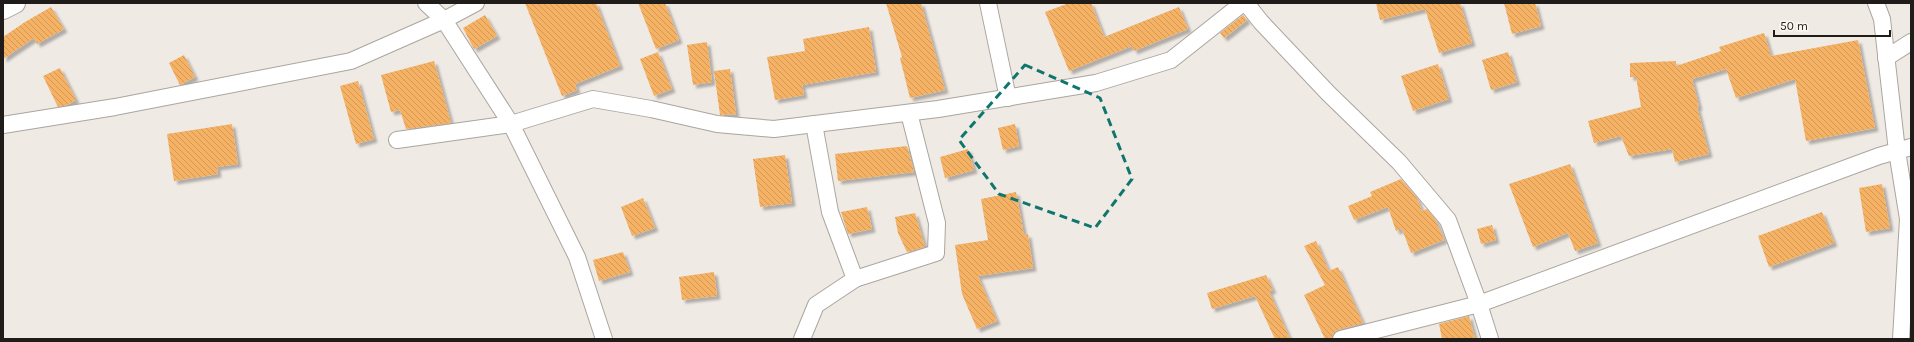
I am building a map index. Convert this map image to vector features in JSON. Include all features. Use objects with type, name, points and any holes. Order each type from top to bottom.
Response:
[{"type":"main road","points":[[3,9],[15,3]]},
{"type":"street","points":[[426,3],[444,20],[511,124],[577,257],[604,339]]},
{"type":"street","points":[[3,125],[115,107],[351,61],[444,20],[476,3]]},
{"type":"street","points":[[988,3],[1008,98]]},
{"type":"street","points":[[397,140],[511,124],[593,99],[651,109],[717,124],[774,129],[909,113],[1008,98],[1096,83],[1171,60],[1243,3]]},
{"type":"street","points":[[1246,3],[1261,22],[1328,93],[1399,162],[1448,220],[1479,304],[1490,339]]},
{"type":"street","points":[[1876,3],[1882,19],[1886,58],[1904,149],[1908,219],[1908,264],[1902,339]]},
{"type":"street","points":[[1886,58],[1911,42]]},
{"type":"street","points":[[802,339],[816,305],[855,279],[936,253],[937,223],[909,113]]},
{"type":"street","points":[[814,124],[830,212],[855,279]]},
{"type":"street","points":[[1341,339],[1479,304],[1683,227],[1879,156],[1904,149]]},
{"type":"highlighted area","points":[[1025,65],[1100,98],[1132,179],[1095,228],[999,194],[959,140]]},
{"type":"building","points":[[525,3],[596,3],[620,66],[575,84],[577,90],[562,96]]},
{"type":"building","points":[[638,3],[665,3],[679,40],[656,49]]},
{"type":"building","points":[[886,3],[921,3],[945,90],[910,98],[900,58],[902,57]]},
{"type":"building","points":[[1069,3],[1091,3],[1104,37],[1179,7],[1188,29],[1134,51],[1132,46],[1069,71],[1045,12]]},
{"type":"building","points":[[1376,3],[1460,3],[1472,43],[1439,53],[1425,9],[1380,20]]},
{"type":"building","points":[[1504,3],[1535,3],[1541,26],[1512,34]]},
{"type":"building","points":[[51,7],[64,29],[37,44],[34,38],[3,59],[3,37]]},
{"type":"building","points":[[485,15],[497,36],[474,49],[463,28]]},
{"type":"building","points":[[1243,15],[1247,20],[1224,38],[1220,33]]},
{"type":"building","points":[[869,27],[876,72],[802,85],[804,95],[775,100],[767,57],[805,51],[803,39]]},
{"type":"building","points":[[1764,33],[1771,56],[1858,40],[1875,128],[1806,141],[1795,79],[1736,98],[1726,69],[1692,79],[1699,107],[1697,107],[1709,154],[1675,162],[1672,149],[1629,156],[1621,136],[1594,143],[1588,121],[1641,107],[1636,77],[1630,77],[1630,63],[1676,61],[1676,66],[1721,51],[1719,47]]},
{"type":"building","points":[[707,42],[712,82],[693,85],[687,45]]},
{"type":"building","points":[[658,52],[672,89],[654,96],[640,59]]},
{"type":"building","points":[[1508,52],[1517,82],[1491,90],[1482,60]]},
{"type":"building","points":[[184,55],[195,77],[180,85],[169,63]]},
{"type":"building","points":[[434,61],[451,123],[406,129],[400,110],[391,112],[381,75]]},
{"type":"building","points":[[1438,64],[1449,99],[1413,111],[1401,76]]},
{"type":"building","points":[[60,68],[76,100],[67,105],[58,107],[43,76]]},
{"type":"building","points":[[730,69],[736,114],[720,115],[714,71]]},
{"type":"building","points":[[358,81],[374,139],[356,144],[340,86]]},
{"type":"building","points":[[232,124],[238,164],[217,167],[218,174],[174,181],[167,134]]},
{"type":"building","points":[[1015,124],[1019,146],[1003,150],[998,128]]},
{"type":"building","points":[[907,146],[914,172],[838,181],[835,154]]},
{"type":"building","points":[[968,149],[974,170],[945,178],[940,157]]},
{"type":"building","points":[[785,155],[792,203],[760,207],[753,159]]},
{"type":"building","points":[[1570,164],[1598,243],[1575,251],[1568,233],[1533,247],[1509,184]]},
{"type":"building","points":[[1401,179],[1417,198],[1422,211],[1427,209],[1435,219],[1444,240],[1411,253],[1402,229],[1396,231],[1388,207],[1354,220],[1348,206],[1372,196],[1370,192]]},
{"type":"building","points":[[1882,184],[1890,228],[1866,232],[1859,188]]},
{"type":"building","points":[[1016,192],[1024,235],[1028,234],[1033,268],[978,276],[997,321],[977,329],[962,294],[955,245],[988,240],[981,199]]},
{"type":"building","points":[[643,198],[655,228],[632,236],[621,207]]},
{"type":"building","points":[[867,207],[872,229],[848,234],[841,212]]},
{"type":"building","points":[[1822,212],[1834,243],[1769,267],[1758,236]]},
{"type":"building","points":[[915,213],[925,247],[907,252],[898,233],[895,217]]},
{"type":"building","points":[[1492,225],[1496,240],[1481,244],[1477,229]]},
{"type":"building","points":[[1316,241],[1329,271],[1338,267],[1363,323],[1334,332],[1332,339],[1325,339],[1304,295],[1325,285],[1304,246]]},
{"type":"building","points":[[623,252],[630,272],[599,281],[593,260]]},
{"type":"building","points":[[714,272],[717,296],[682,300],[679,277]]},
{"type":"building","points":[[1266,275],[1273,290],[1269,291],[1290,339],[1275,339],[1255,296],[1212,309],[1207,293]]},
{"type":"building","points":[[1469,316],[1475,339],[1442,339],[1439,324]]}]
